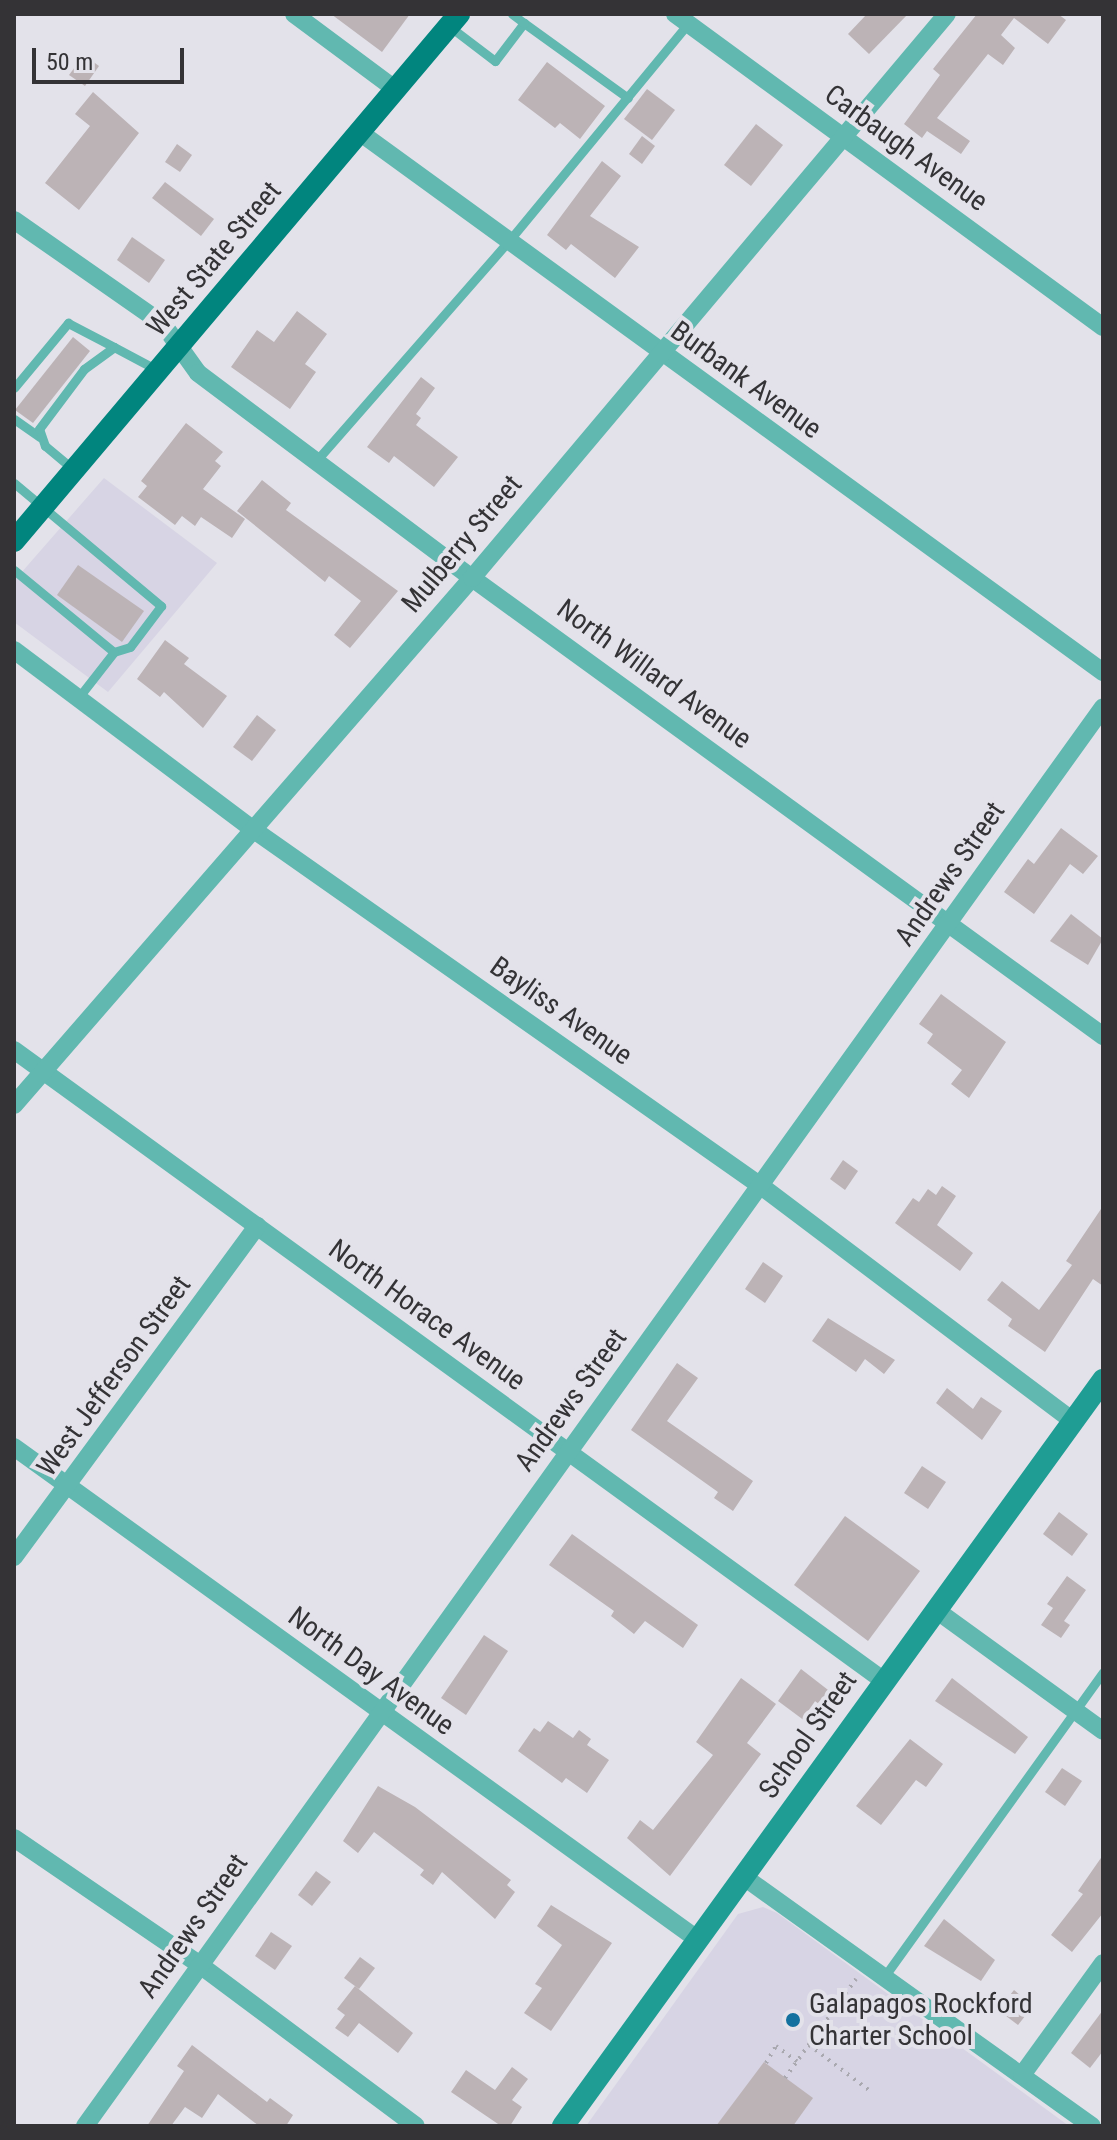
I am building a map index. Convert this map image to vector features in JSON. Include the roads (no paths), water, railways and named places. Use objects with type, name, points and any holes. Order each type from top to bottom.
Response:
[{"type":"main road","name":"West State Street","points":[[14,541],[160,372],[358,131],[454,20]]},
{"type":"main road","name":"School Street","points":[[563,2126],[1103,1380]]},
{"type":"street","points":[[294,14],[395,89]]},
{"type":"street","name":"Mulberry Street","points":[[14,1105],[472,578],[947,14]]},
{"type":"street","name":"Carbaugh Avenue","points":[[682,19],[1103,327]]},
{"type":"street","name":"Burbank Avenue","points":[[358,131],[659,353],[1103,672]]},
{"type":"street","name":"North Willard Avenue","points":[[14,220],[163,324],[198,373],[472,578],[951,921],[1103,1036]]},
{"type":"street","name":"Bayliss Avenue","points":[[14,650],[254,830],[761,1186],[1073,1421]]},
{"type":"street","name":"Andrews Street","points":[[85,2126],[378,1711],[761,1186],[1103,707]]},
{"type":"street","name":"North Horace Avenue","points":[[14,1050],[884,1681]]},
{"type":"street","name":"West Jefferson Street","points":[[14,1557],[70,1487],[257,1226]]},
{"type":"street","name":"North Day Avenue","points":[[14,1447],[697,1939]]},
{"type":"street","points":[[936,1610],[1103,1731]]},
{"type":"street","points":[[14,1838],[200,1965],[416,2126]]},
{"type":"street","points":[[744,1877],[1092,2126]]},
{"type":"street","points":[[1022,2075],[1103,1963]]},
{"type":"lane","points":[[512,14],[628,98]]},
{"type":"lane","points":[[316,461],[508,242],[628,98],[682,19]]},
{"type":"lane","points":[[454,20],[495,61],[524,23]]},
{"type":"lane","points":[[14,388],[68,323],[160,372]]},
{"type":"lane","points":[[40,437],[46,416],[76,380],[114,347]]},
{"type":"lane","points":[[14,419],[40,437],[75,471]]},
{"type":"lane","points":[[14,483],[161,606],[130,647],[114,652],[78,698]]},
{"type":"lane","points":[[14,570],[114,652]]},
{"type":"lane","points":[[884,1977],[1103,1672]]},
{"type":"place","name":"Galapagos Rockford Charter School","points":[[793,2020]]}]
